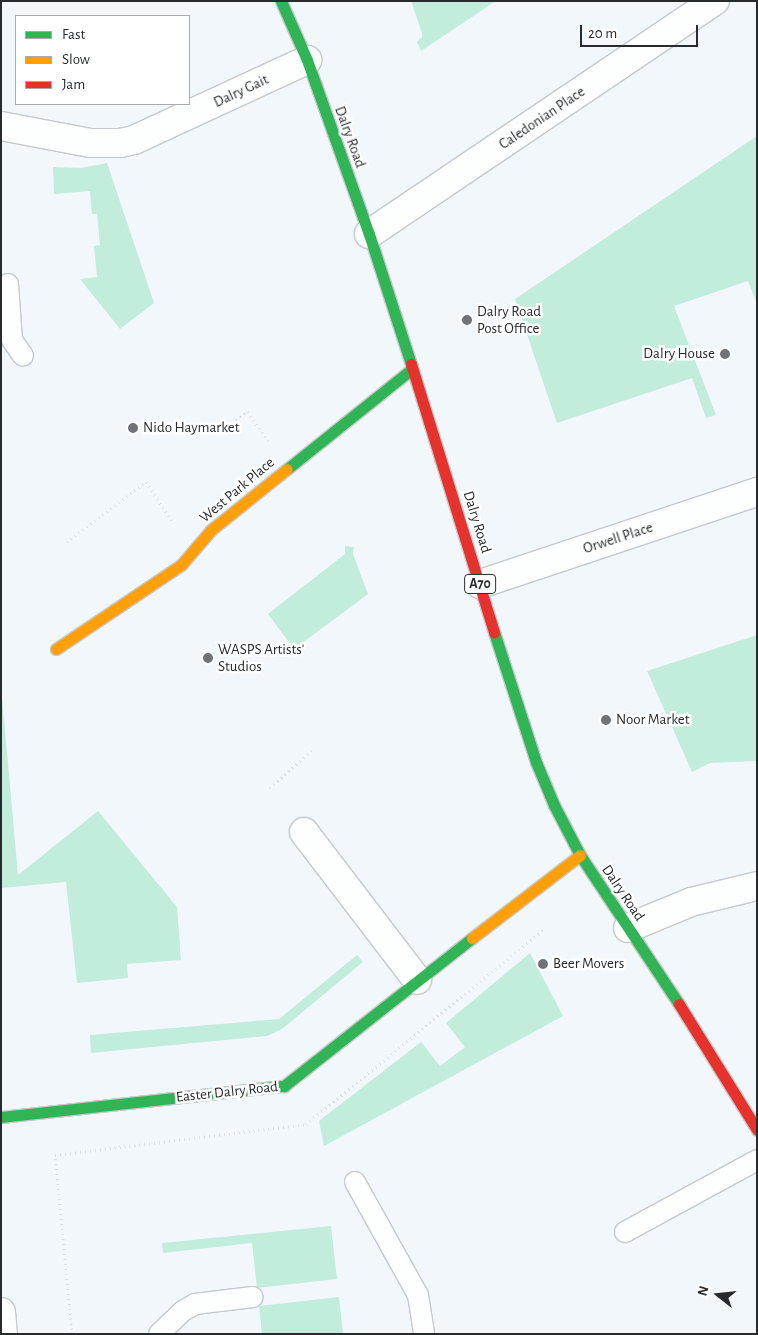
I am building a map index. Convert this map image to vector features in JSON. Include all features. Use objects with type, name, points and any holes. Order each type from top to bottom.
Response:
[{"type":"main road","name":"Dalry Road","points":[[281,1],[307,60],[369,234],[536,762],[580,856],[711,1052],[757,1130]]},
{"type":"main road","name":"West Park Place","points":[[56,650],[181,565],[211,530],[412,369]]},
{"type":"main road","name":"Easter Dalry Road","points":[[1,1117],[284,1086],[417,980],[580,856]]},
{"type":"street","name":"Caledonian Place","points":[[369,234],[715,1]]},
{"type":"street","name":"Dalry Gait","points":[[1,126],[90,142],[120,143],[134,140],[307,60]]},
{"type":"street","name":"Orwell Place","points":[[480,584],[757,492]]},
{"type":"street","points":[[304,832],[417,980]]},
{"type":"street","points":[[628,928],[691,902],[757,886]]},
{"type":"street","points":[[1,1312],[3,1334]]},
{"type":"lane","points":[[8,284],[12,340],[23,356]]},
{"type":"lane","points":[[625,1232],[757,1160]]},
{"type":"lane","points":[[355,1182],[418,1295],[424,1334]]},
{"type":"lane","points":[[159,1334],[183,1311],[195,1304],[253,1296]]},
{"type":"path","points":[[232,423],[247,412],[287,468]]},
{"type":"path","points":[[67,542],[146,482],[174,524]]},
{"type":"path","points":[[270,788],[313,749]]},
{"type":"green space","points":[[411,1],[496,1],[421,51],[417,42],[422,37],[422,33]]},
{"type":"green space","points":[[757,136],[757,304],[748,281],[674,306],[716,415],[706,418],[692,378],[557,423],[515,299]]},
{"type":"green space","points":[[107,163],[154,303],[120,329],[80,279],[97,277],[94,246],[100,245],[97,214],[92,214],[90,191],[54,194],[53,167],[81,168]]},
{"type":"green space","points":[[345,546],[354,547],[353,554],[368,594],[294,649],[268,614],[345,554]]},
{"type":"green space","points":[[757,635],[757,761],[710,763],[692,772],[647,671]]},
{"type":"green space","points":[[1,686],[18,875],[98,811],[177,907],[181,960],[127,964],[128,978],[77,983],[66,882],[2,888]]},
{"type":"green space","points":[[530,953],[563,1016],[324,1146],[319,1121],[421,1042],[440,1066],[465,1047],[446,1023]]},
{"type":"green space","points":[[357,955],[363,962],[282,1029],[267,1036],[91,1053],[90,1035],[279,1019]]},
{"type":"green space","points":[[331,1226],[337,1279],[257,1288],[252,1243],[163,1253],[162,1243]]},
{"type":"green space","points":[[339,1297],[343,1334],[262,1334],[259,1306]]},
{"type":"traffic: fast","points":[[281,1],[307,60],[369,234],[411,364]]},
{"type":"traffic: fast","points":[[287,469],[412,369]]},
{"type":"traffic: fast","points":[[494,632],[536,762],[554,805],[580,855],[679,1004]]},
{"type":"traffic: fast","points":[[1,1117],[284,1086],[472,938]]},
{"type":"traffic: slow","points":[[56,649],[181,565],[211,530],[287,469]]},
{"type":"traffic: slow","points":[[472,938],[580,855]]},
{"type":"traffic: jam","points":[[411,364],[494,632]]},
{"type":"traffic: jam","points":[[679,1004],[757,1130]]},
{"type":"place","name":"Dalry Road Post Office","points":[[467,320]]},
{"type":"place","name":"Dalry House","points":[[725,354]]},
{"type":"place","name":"Nido Haymarket","points":[[133,428]]},
{"type":"place","name":"WASPS Artists' Studios","points":[[208,658]]},
{"type":"place","name":"Noor Market","points":[[606,720]]},
{"type":"place","name":"Beer Movers","points":[[543,964]]}]
